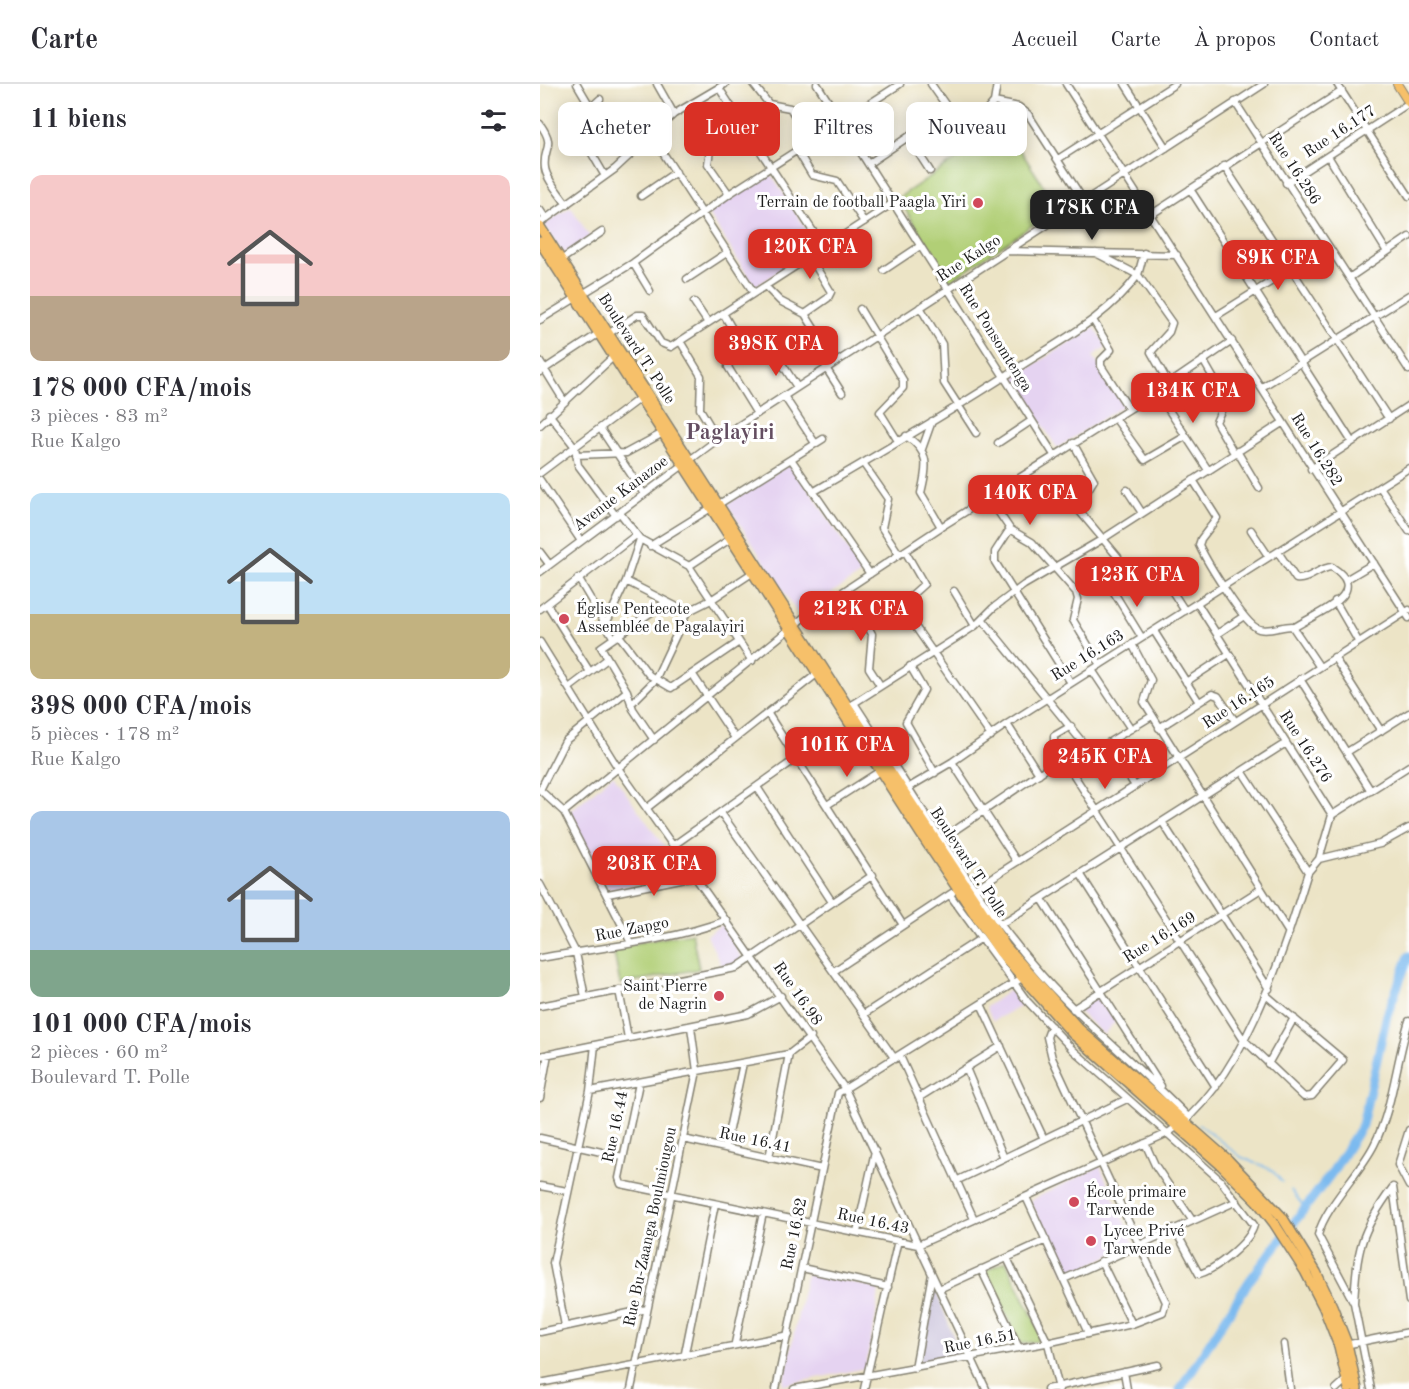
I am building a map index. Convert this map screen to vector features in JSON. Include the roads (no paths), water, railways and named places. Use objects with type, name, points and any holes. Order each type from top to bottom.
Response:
[{"type":"highway","name":"Boulevard T. Polle","points":[[542,223],[579,297]]},
{"type":"highway","name":"Boulevard T. Polle","points":[[540,242],[579,297],[793,627],[818,673],[880,771],[903,791]]},
{"type":"highway","name":"Boulevard T. Polle","points":[[603,334],[613,357],[663,433],[686,461]]},
{"type":"highway","name":"Boulevard T. Polle","points":[[715,506],[730,538],[752,573],[851,705],[963,893],[1022,978],[1094,1055],[1183,1122]]},
{"type":"highway","name":"Boulevard T. Polle","points":[[963,893],[1062,1011],[1096,1046],[1183,1122],[1278,1220],[1295,1245],[1343,1345]]},
{"type":"highway","points":[[1343,1345],[1348,1384]]},
{"type":"highway","points":[[1343,1345],[1357,1389]]},
{"type":"main road","points":[[1399,84],[1409,97]]},
{"type":"main road","points":[[1399,84],[1409,103]]},
{"type":"street","points":[[577,84],[588,102]]},
{"type":"street","points":[[657,84],[674,114],[684,108]]},
{"type":"street","points":[[753,84],[769,104],[790,108],[792,111]]},
{"type":"street","name":"Rue Ponsomtenga","points":[[817,84],[829,102]]},
{"type":"street","points":[[873,102],[900,84]]},
{"type":"street","points":[[931,84],[942,102]]},
{"type":"street","points":[[994,102],[997,84]]},
{"type":"street","name":"Rue 16.282","points":[[1066,84],[1152,214],[1262,387],[1311,469],[1408,614]]},
{"type":"street","points":[[1125,84],[1166,148]]},
{"type":"street","points":[[1058,159],[1175,84]]},
{"type":"street","name":"Rue Kalgo","points":[[686,461],[1264,84]]},
{"type":"street","points":[[1337,84],[1409,196]]},
{"type":"street","points":[[694,102],[722,86],[770,167],[824,248]]},
{"type":"street","points":[[1152,214],[1342,91]]},
{"type":"street","points":[[596,102],[600,99]]},
{"type":"street","name":"Rue 16.286","points":[[1235,102],[1409,370]]},
{"type":"street","name":"Rue 16.177","points":[[1286,183],[1409,103]]},
{"type":"street","points":[[1027,115],[1084,201]]},
{"type":"street","points":[[540,124],[549,142],[545,163],[547,173],[567,205]]},
{"type":"street","points":[[868,164],[906,138]]},
{"type":"street","points":[[540,320],[633,263],[702,212],[792,153]]},
{"type":"street","points":[[593,156],[605,176]]},
{"type":"street","points":[[540,210],[542,223],[630,156]]},
{"type":"street","points":[[665,156],[754,293]]},
{"type":"street","points":[[709,156],[708,164],[729,194]]},
{"type":"street","points":[[801,156],[812,175],[834,179],[840,184],[864,222]]},
{"type":"street","name":"Rue Ponsomtenga","points":[[863,156],[1054,455]]},
{"type":"street","points":[[920,156],[930,171]]},
{"type":"street","points":[[1328,156],[1387,252]]},
{"type":"street","points":[[1224,166],[1389,419]]},
{"type":"street","points":[[641,196],[676,172]]},
{"type":"street","points":[[1190,189],[1352,442]]},
{"type":"street","points":[[542,371],[637,315],[647,319],[665,346],[671,347],[893,203]]},
{"type":"street","points":[[561,260],[602,232]]},
{"type":"street","points":[[848,232],[864,259]]},
{"type":"street","points":[[1349,278],[1409,237]]},
{"type":"street","points":[[884,270],[920,246]]},
{"type":"street","points":[[1216,316],[1328,246]]},
{"type":"street","points":[[1006,251],[1177,255]]},
{"type":"street","points":[[687,279],[728,252]]},
{"type":"street","points":[[1096,253],[1138,275],[1171,318],[1172,327],[1151,352],[1169,384]]},
{"type":"street","points":[[813,492],[957,406],[1093,320],[1121,298],[1138,275],[1144,253]]},
{"type":"street","points":[[805,314],[828,298],[831,292],[810,257]]},
{"type":"street","points":[[633,263],[650,291]]},
{"type":"street","points":[[765,286],[780,301],[805,314],[836,362]]},
{"type":"street","points":[[1262,387],[1409,295]]},
{"type":"street","points":[[694,302],[708,323]]},
{"type":"street","points":[[920,307],[942,344],[942,374],[957,406],[976,433]]},
{"type":"street","points":[[860,309],[903,380],[903,388],[880,411],[898,441]]},
{"type":"street","points":[[723,313],[738,339],[728,367],[757,414]]},
{"type":"street","points":[[1093,320],[1111,350],[1100,361],[1101,366],[1129,409]]},
{"type":"street","points":[[680,341],[701,376],[700,409],[718,439]]},
{"type":"street","points":[[564,812],[793,627],[902,552],[1157,392],[1232,341]]},
{"type":"street","points":[[775,353],[797,387]]},
{"type":"street","points":[[540,425],[549,414],[613,357]]},
{"type":"street","points":[[1203,360],[1226,400],[1216,422],[1259,488]]},
{"type":"street","points":[[540,363],[542,371],[564,401]]},
{"type":"street","points":[[826,368],[842,393]]},
{"type":"street","points":[[1157,392],[1208,470]]},
{"type":"street","points":[[784,396],[815,443]]},
{"type":"street","points":[[540,473],[640,398]]},
{"type":"street","points":[[1311,469],[1409,405]]},
{"type":"street","points":[[549,414],[575,447],[578,465],[638,537],[650,546],[689,566],[752,661]]},
{"type":"street","points":[[1115,418],[1144,460],[1186,436]]},
{"type":"street","points":[[932,421],[922,449],[927,468],[921,493],[941,527]]},
{"type":"street","points":[[998,443],[1032,421]]},
{"type":"street","points":[[851,705],[975,626],[1013,593],[1101,540],[1282,423]]},
{"type":"street","points":[[600,428],[644,494]]},
{"type":"street","points":[[576,455],[618,454],[635,449],[663,433]]},
{"type":"street","points":[[906,436],[922,449]]},
{"type":"street","points":[[650,546],[824,439]]},
{"type":"street","points":[[1073,443],[1094,480],[1077,508],[1101,540],[1118,557],[1120,563],[1110,586],[1111,591],[1142,638]]},
{"type":"street","points":[[791,459],[870,574]]},
{"type":"street","name":"Avenue Kanazoe","points":[[540,572],[686,461]]},
{"type":"street","points":[[863,463],[888,499],[882,528],[924,584],[902,607],[991,736]]},
{"type":"street","name":"Rue 16.163","points":[[903,791],[935,773],[1007,724],[1409,468]]},
{"type":"street","points":[[540,480],[581,541]]},
{"type":"street","points":[[1193,480],[1217,518],[1199,545],[1244,616],[1260,630],[1289,625],[1295,627],[1319,666]]},
{"type":"street","points":[[1380,487],[1409,531]]},
{"type":"street","points":[[1126,490],[1142,513]]},
{"type":"street","points":[[989,498],[1010,529],[1030,540],[1056,566],[1076,592],[1078,599],[1073,620],[1100,665]]},
{"type":"street","points":[[1010,529],[994,557],[1013,593],[1071,683]]},
{"type":"street","points":[[1251,530],[1269,557]]},
{"type":"street","points":[[540,609],[578,578],[638,537]]},
{"type":"street","points":[[606,624],[626,582],[638,537]]},
{"type":"street","points":[[689,566],[730,538]]},
{"type":"street","points":[[540,552],[549,564]]},
{"type":"street","points":[[1278,552],[1296,579],[1302,580],[1328,566],[1335,568],[1347,579],[1348,591],[1295,627]]},
{"type":"street","points":[[1347,579],[1374,563]]},
{"type":"street","points":[[631,704],[655,680],[667,650],[687,612],[711,600],[752,573]]},
{"type":"street","points":[[1161,574],[1185,611]]},
{"type":"street","points":[[578,578],[615,636],[655,680],[674,687],[739,642]]},
{"type":"street","points":[[626,582],[687,612]]},
{"type":"street","points":[[847,589],[872,634],[869,668],[880,685]]},
{"type":"street","points":[[954,591],[975,626]]},
{"type":"street","points":[[1335,601],[1358,641]]},
{"type":"street","points":[[654,740],[631,704],[627,691],[606,660],[601,647],[666,602]]},
{"type":"street","name":"Rue 16.276","points":[[1197,603],[1332,815]]},
{"type":"street","points":[[547,604],[590,672]]},
{"type":"street","name":"Rue 16.165","points":[[834,971],[903,925],[1017,862],[1095,810],[1178,760],[1358,641],[1408,614]]},
{"type":"street","points":[[1217,634],[1244,616]]},
{"type":"street","points":[[982,620],[1092,751],[1108,744],[1152,716]]},
{"type":"street","points":[[1154,631],[1199,702]]},
{"type":"street","name":"Rue 16.98","points":[[540,642],[618,768],[811,1037],[845,1089],[986,1389]]},
{"type":"street","points":[[1132,644],[1152,680],[1143,700],[1178,760],[1289,933]]},
{"type":"street","points":[[1186,682],[1229,654]]},
{"type":"street","points":[[1334,657],[1381,731]]},
{"type":"street","points":[[569,688],[606,660]]},
{"type":"street","points":[[910,666],[924,690],[906,722],[935,773]]},
{"type":"street","points":[[1092,670],[1131,729]]},
{"type":"street","points":[[648,808],[818,673]]},
{"type":"street","points":[[693,675],[735,738]]},
{"type":"street","points":[[1300,679],[1371,791]]},
{"type":"street","points":[[627,691],[565,741],[540,790],[564,812],[608,894],[631,943]]},
{"type":"street","points":[[1159,728],[1215,694],[1235,721]]},
{"type":"street","points":[[1347,753],[1409,713]]},
{"type":"street","points":[[768,714],[903,925]]},
{"type":"street","points":[[1007,724],[1039,774]]},
{"type":"street","points":[[1071,726],[1053,740],[1120,850],[1243,1039],[1308,1098],[1342,1064],[1340,1056],[1294,1018],[1268,992],[1163,823]]},
{"type":"street","points":[[1001,924],[1286,743]]},
{"type":"street","points":[[1108,744],[1135,786]]},
{"type":"street","points":[[674,845],[797,758]]},
{"type":"street","points":[[942,839],[1062,758]]},
{"type":"street","points":[[952,762],[1017,862]]},
{"type":"street","points":[[1242,771],[1308,872],[1319,859],[1332,815],[1409,766]]},
{"type":"street","points":[[827,805],[880,771]]},
{"type":"street","points":[[757,787],[832,902]]},
{"type":"street","points":[[903,791],[942,839],[980,939],[1013,984],[1073,1050],[1208,1168],[1252,1219],[1252,1231],[1240,1245],[1204,1273],[1196,1272],[1174,1228]]},
{"type":"street","points":[[721,813],[897,1057],[920,1097],[974,1219]]},
{"type":"street","points":[[1319,859],[1380,844],[1409,828]]},
{"type":"street","name":"Rue 16.43","points":[[619,1178],[621,1184],[918,1245],[1168,1133],[1183,1122],[1216,1087],[1268,992],[1308,872]]},
{"type":"street","points":[[540,1006],[733,969],[754,958],[873,875]]},
{"type":"street","points":[[1081,875],[1216,1087]]},
{"type":"street","points":[[608,894],[695,876]]},
{"type":"street","points":[[540,884],[576,953],[585,997]]},
{"type":"street","name":"Rue 16.169","points":[[1073,1009],[1261,889]]},
{"type":"street","points":[[963,893],[1001,924],[1033,965],[1073,1009],[1166,1094]]},
{"type":"street","points":[[1042,900],[1183,1122]]},
{"type":"street","name":"Rue Zapgo","points":[[540,958],[698,930],[728,920]]},
{"type":"street","points":[[864,1014],[980,939]]},
{"type":"street","points":[[845,1089],[1022,978]]},
{"type":"street","points":[[619,990],[628,1038]]},
{"type":"street","points":[[540,1056],[748,1014],[781,996]]},
{"type":"street","points":[[981,1004],[1044,1139]]},
{"type":"street","points":[[1268,1064],[1294,1018]]},
{"type":"street","points":[[1371,1389],[1354,1303],[1318,1235],[1327,1215],[1357,1175],[1375,1144],[1383,1123],[1409,1021]]},
{"type":"street","points":[[1051,1026],[1047,1037],[1048,1046],[1139,1244]]},
{"type":"street","name":"Rue Bu-Zaanga Boulmiougou","points":[[631,1389],[697,1071],[691,1027]]},
{"type":"street","points":[[590,1091],[789,1054],[811,1037]]},
{"type":"street","points":[[565,1326],[553,1268],[567,1191],[590,1091],[595,1045]]},
{"type":"street","points":[[920,1097],[1000,1046]]},
{"type":"street","points":[[540,1098],[548,1054]]},
{"type":"street","points":[[769,1158],[789,1054]]},
{"type":"street","points":[[725,1148],[743,1063]]},
{"type":"street","points":[[966,1068],[1004,1158]]},
{"type":"street","name":"Rue 16.44","points":[[619,1178],[639,1083]]},
{"type":"street","name":"Rue 16.82","points":[[776,1389],[838,1093],[845,1089]]},
{"type":"street","points":[[958,1180],[1128,1099]]},
{"type":"street","points":[[1409,1130],[1398,1165],[1409,1186]]},
{"type":"street","points":[[540,1138],[623,1156]]},
{"type":"street","name":"Rue 16.41","points":[[683,1139],[822,1169]]},
{"type":"street","points":[[1144,1143],[1155,1165],[1192,1220]]},
{"type":"street","points":[[857,1232],[875,1150]]},
{"type":"street","points":[[540,1186],[567,1191]]},
{"type":"street","points":[[1354,1303],[1357,1255],[1365,1231],[1393,1187],[1407,1266],[1409,1301]]},
{"type":"street","points":[[1026,1197],[1088,1333]]},
{"type":"street","points":[[1064,1279],[1237,1201]]},
{"type":"street","points":[[685,1353],[716,1204]]},
{"type":"street","points":[[735,1343],[763,1213]]},
{"type":"street","points":[[864,1389],[898,1240]]},
{"type":"street","points":[[939,1289],[1046,1240]]},
{"type":"street","name":"Rue 16.51","points":[[794,1389],[867,1378],[1048,1343],[1132,1324],[1163,1312],[1166,1307],[1139,1244]]},
{"type":"street","points":[[1007,1258],[1048,1343],[1059,1388]]},
{"type":"street","points":[[1101,1262],[1132,1324]]},
{"type":"street","points":[[802,1268],[888,1287]]},
{"type":"street","points":[[981,1269],[1019,1348]]},
{"type":"street","points":[[915,1368],[932,1273]]},
{"type":"street","points":[[540,1332],[647,1309]]},
{"type":"street","points":[[1343,1345],[1409,1332]]},
{"type":"street","points":[[540,1383],[735,1343],[789,1335]]},
{"type":"street","points":[[1284,1344],[1290,1389]]},
{"type":"street","points":[[1047,1389],[1158,1365]]},
{"type":"street","points":[[1124,1372],[1127,1389]]},
{"type":"street","points":[[1336,1389],[1348,1384]]},
{"type":"waterway","points":[[1180,1389],[1250,1280],[1331,1174],[1362,1125],[1387,1015],[1409,956]]},
{"type":"waterway","points":[[1199,1124],[1241,1157],[1272,1170],[1282,1182]]},
{"type":"waterway","points":[[1291,1190],[1304,1207]]},
{"type":"place","name":"Terrain de football Paagla Yiri","points":[[978,203]]},
{"type":"place","name":"Église Pentecote Assemblée de Pagalayiri","points":[[564,619]]},
{"type":"place","name":"Saint Pierre de Nagrin","points":[[719,996]]},
{"type":"place","name":"École primaire Tarwende","points":[[1074,1202]]},
{"type":"place","name":"Lycee Privé Tarwende","points":[[1091,1241]]},
{"type":"district","name":"Paglayiri","points":[[730,433]]}]
